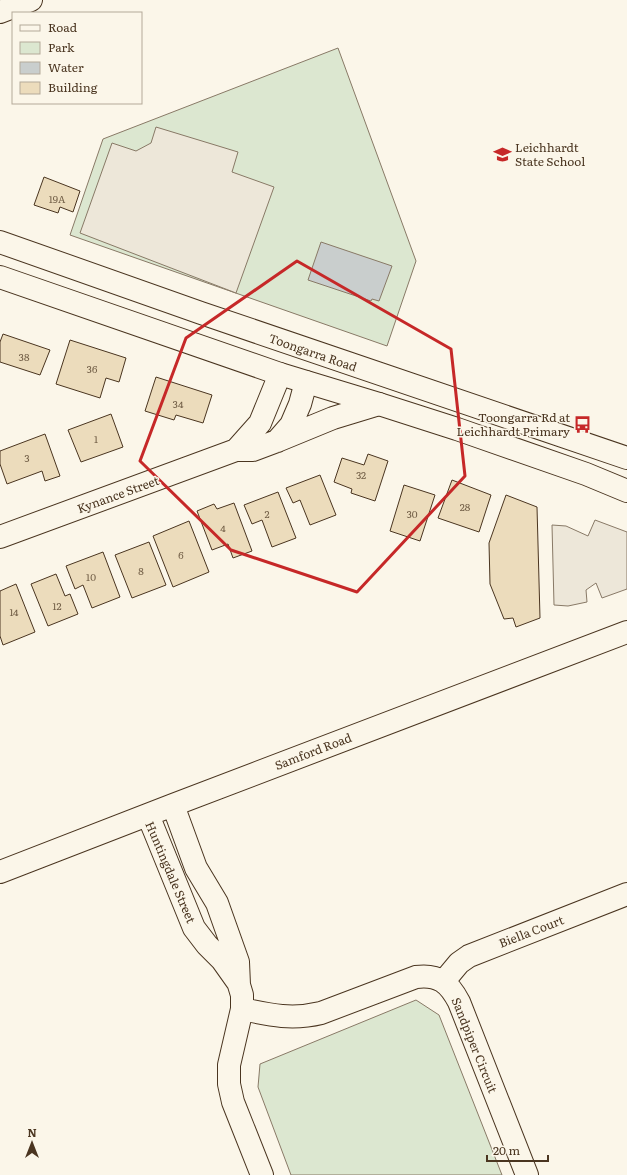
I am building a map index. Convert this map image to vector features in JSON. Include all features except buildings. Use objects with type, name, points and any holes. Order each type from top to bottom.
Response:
[{"type":"street","points":[[0,12],[31,0]]},
{"type":"street","name":"Toongarra Road","points":[[0,242],[306,349],[627,458]]},
{"type":"street","points":[[0,277],[280,374],[379,404],[586,474],[627,491]]},
{"type":"street","points":[[236,450],[260,423],[280,374],[306,349]]},
{"type":"street","points":[[277,442],[291,425],[300,404],[306,382],[306,349]]},
{"type":"street","points":[[236,450],[253,450],[277,442],[333,418],[379,404]]},
{"type":"street","name":"Kynance Street","points":[[0,537],[236,450]]},
{"type":"street","name":"Samford Road","points":[[0,872],[627,632]]},
{"type":"street","name":"Huntingdale Street","points":[[172,805],[196,868],[215,898],[238,962],[242,994],[242,1009],[229,1065],[229,1084],[233,1102],[262,1175]]},
{"type":"street","name":"Huntingdale Street","points":[[148,815],[194,928],[207,945],[222,960],[240,985]]},
{"type":"street","name":"Biella Court","points":[[444,981],[459,963],[469,956],[627,894]]},
{"type":"street","points":[[242,1009],[281,1017],[308,1016],[320,1013],[416,977],[431,977],[444,981]]},
{"type":"street","name":"Sandpiper Circuit","points":[[444,981],[450,987],[459,1002],[527,1175]]},
{"type":"highlighted area","points":[[297,261],[451,349],[465,476],[357,592],[231,550],[140,461],[186,338]]},
{"type":"green space","points":[[338,48],[416,261],[387,346],[70,235],[103,139]]},
{"type":"green space","points":[[416,1000],[439,1015],[502,1175],[291,1175],[258,1087],[260,1064]]},
{"type":"shaded area","points":[[156,127],[238,152],[232,172],[274,187],[236,293],[80,233],[112,143],[136,151],[151,143]]},
{"type":"shaded area","points":[[595,520],[627,532],[627,589],[602,598],[596,583],[586,590],[587,602],[568,606],[554,605],[552,525],[566,526],[588,536]]},
{"type":"water","points":[[321,242],[392,266],[379,301],[372,299],[371,301],[308,280]]},
{"type":"place","name":"Leichhardt State School","points":[[502,154]]},
{"type":"place","name":"Toongarra Rd at Leichhardt Primary","points":[[583,424]]}]
